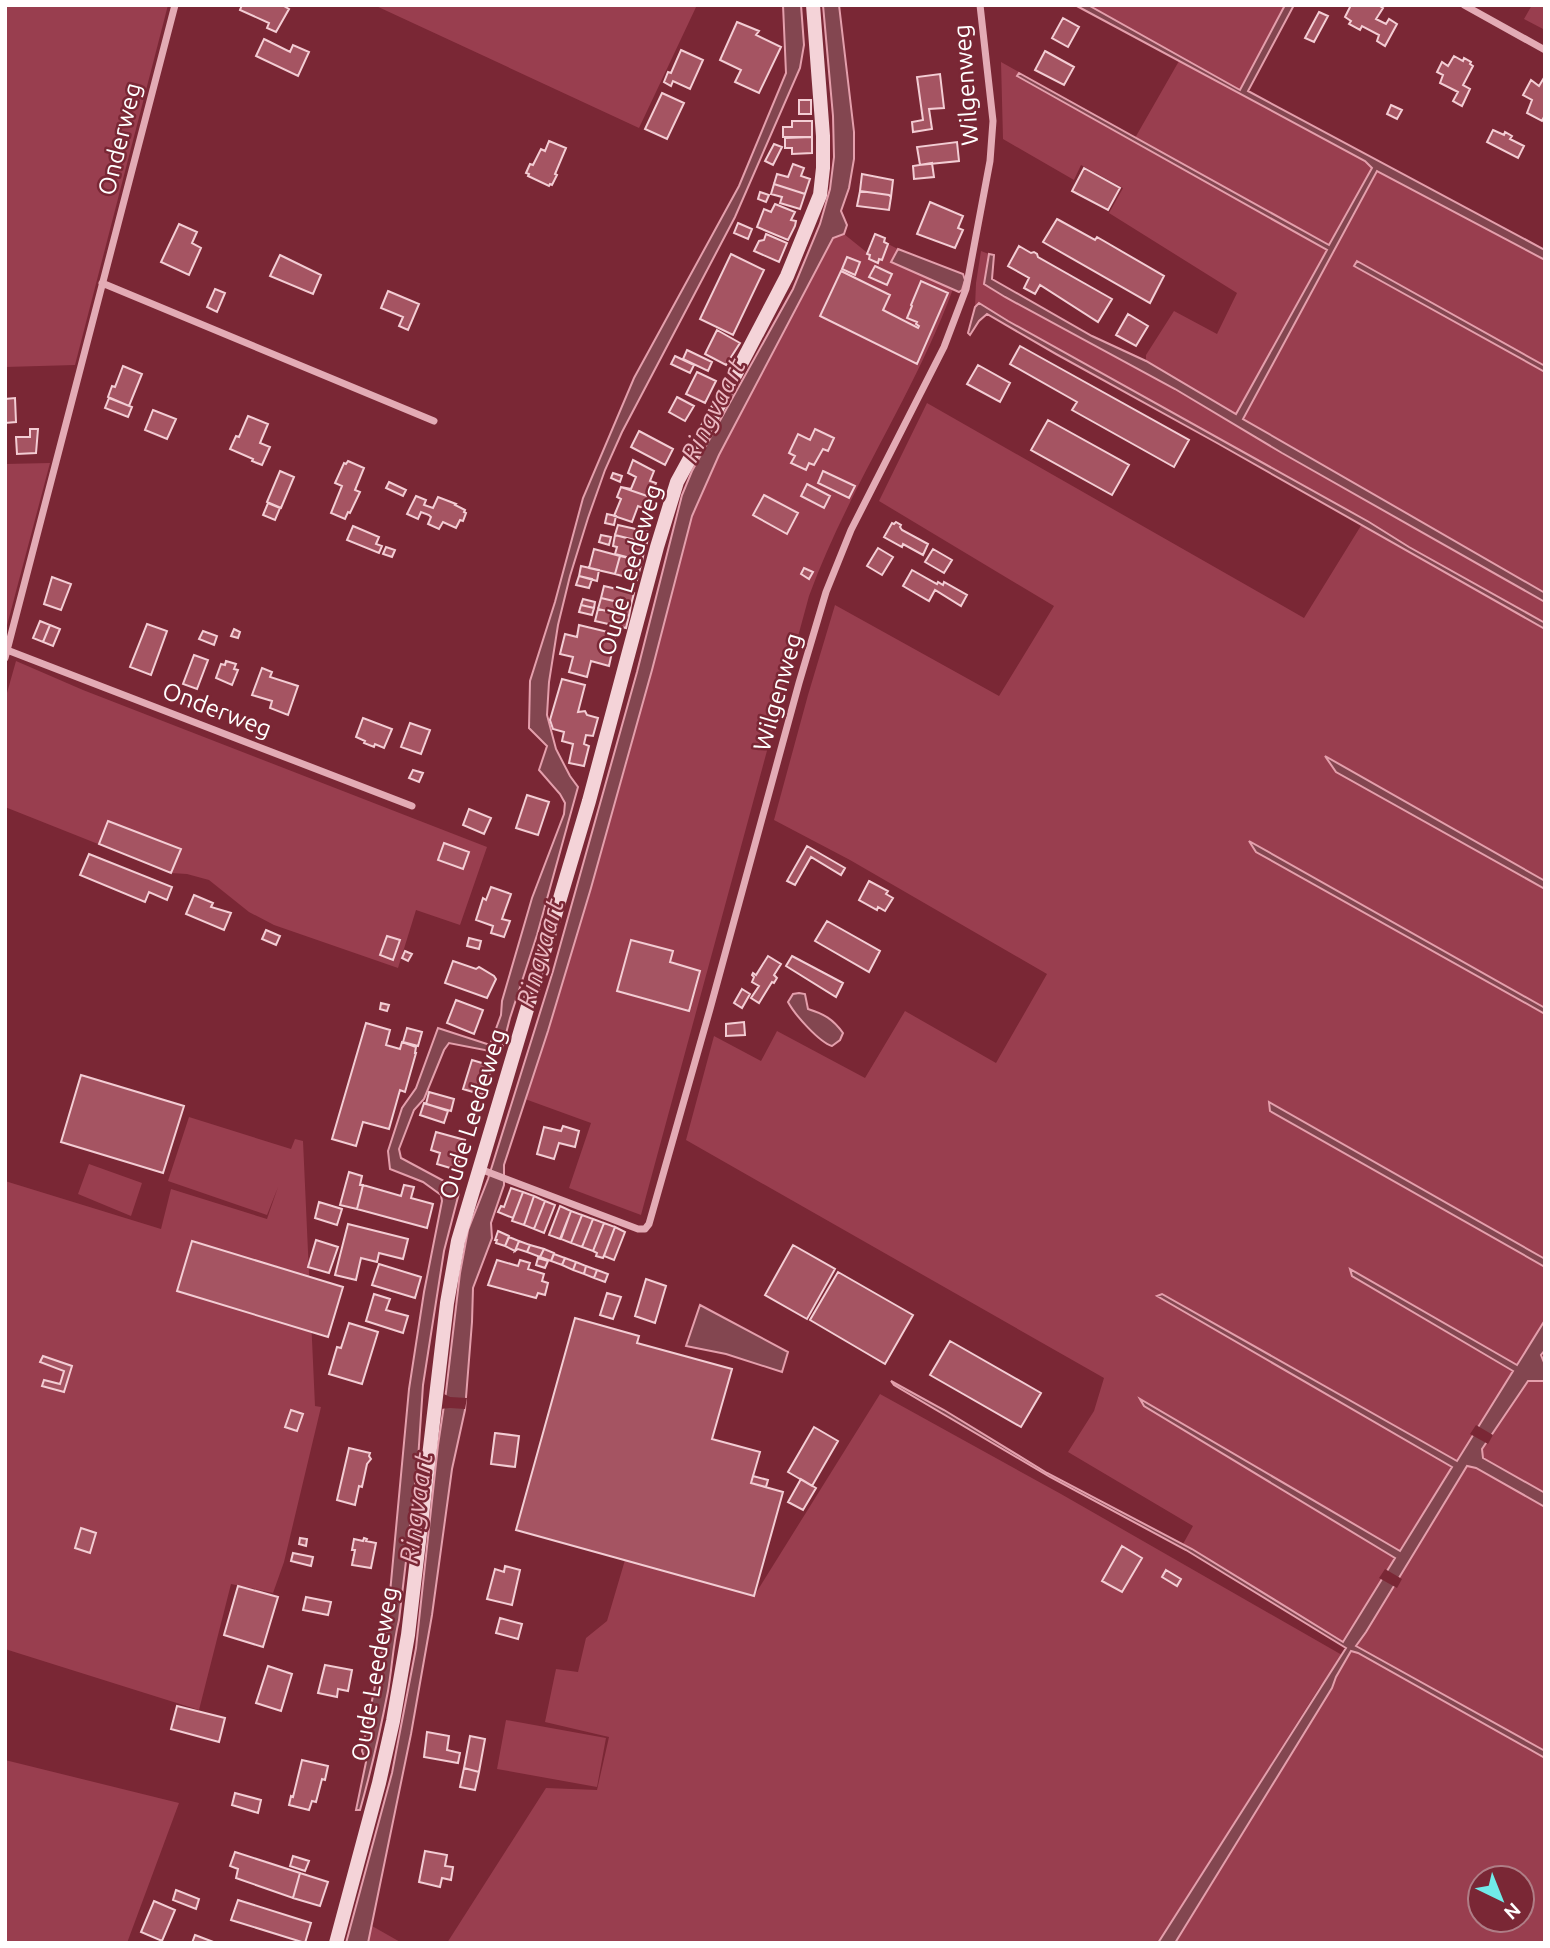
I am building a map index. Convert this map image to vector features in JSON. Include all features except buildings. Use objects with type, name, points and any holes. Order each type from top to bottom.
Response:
[{"type":"street","name":"Onderweg","points":[[174,5],[6,654],[412,806]]},
{"type":"street","name":"Oude Leedeweg","points":[[336,1943],[379,1783],[408,1635],[447,1303],[458,1241],[483,1170],[589,802],[677,482],[787,276],[820,195],[823,136],[813,5]]},
{"type":"street","name":"Wilgenweg","points":[[483,1170],[638,1229],[645,1229],[649,1224],[826,592],[851,530],[944,346],[966,289],[985,194],[993,135],[980,5]]},
{"type":"street","points":[[1464,5],[1545,50]]},
{"type":"street","points":[[102,283],[434,421]]},
{"type":"shaded area","points":[[5,5],[168,5],[75,365],[5,367]]},
{"type":"shaded area","points":[[374,5],[697,5],[639,128]]},
{"type":"shaded area","points":[[783,5],[801,5],[804,45],[800,68],[735,217],[622,432],[605,470],[570,576],[558,625],[547,715],[556,749],[578,787],[502,1049],[495,1052],[449,1043],[424,1099],[414,1110],[399,1149],[401,1158],[457,1188],[459,1193],[444,1251],[423,1385],[418,1460],[388,1691],[360,1810],[356,1810],[366,1762],[362,1751],[387,1625],[409,1389],[442,1201],[441,1195],[423,1182],[390,1169],[388,1151],[402,1108],[416,1088],[438,1028],[490,1045],[501,1015],[502,1001],[532,898],[564,814],[565,803],[539,770],[547,746],[529,728],[530,681],[583,498],[634,378],[739,186],[786,73]]},
{"type":"shaded area","points":[[823,5],[839,5],[854,132],[854,159],[849,188],[841,211],[847,225],[844,234],[833,238],[719,455],[692,516],[591,888],[504,1165],[504,1185],[491,1223],[492,1238],[473,1288],[465,1410],[452,1469],[432,1615],[411,1734],[368,1943],[346,1943],[392,1773],[416,1648],[438,1445],[468,1230],[488,1179],[553,971],[637,672],[682,495],[692,471],[793,289],[820,224],[830,189],[834,157]]},
{"type":"shaded area","points":[[1075,5],[1088,5],[1240,90],[1285,5],[1294,5],[1248,91],[1545,250],[1545,260],[1377,171],[1243,419],[1545,593],[1545,602],[1175,389],[984,284],[989,254],[994,255],[992,279],[1092,336],[1146,361],[1236,414],[1327,250],[1017,76],[1019,73],[1329,245],[1372,168],[1365,161]]},
{"type":"shaded area","points":[[1088,5],[1285,5],[1240,90]]},
{"type":"shaded area","points":[[1532,5],[1545,5],[1545,30],[1524,19]]},
{"type":"shaded area","points":[[1179,61],[1365,161],[1372,168],[1330,245],[1135,138]]},
{"type":"shaded area","points":[[1001,62],[1019,72],[1017,77],[1327,250],[1236,414],[1146,361],[1146,355],[1174,311],[1217,334],[1237,293],[1109,213],[1123,188],[1081,165],[1074,180],[1003,139]]},
{"type":"shaded area","points":[[1377,170],[1545,260],[1545,366],[1357,261],[1354,266],[1545,372],[1545,593],[1242,419]]},
{"type":"shaded area","points":[[844,234],[870,255],[869,259],[877,263],[882,259],[888,244],[898,249],[892,262],[953,289],[920,367],[842,518],[809,596],[641,1215],[569,1188],[591,1123],[525,1099],[548,1031],[627,762],[692,516],[719,455],[833,238]]},
{"type":"shaded area","points":[[898,249],[963,274],[965,280],[962,290],[959,292],[891,262]]},
{"type":"shaded area","points":[[981,251],[989,254],[984,284],[1175,389],[1545,602],[1545,623],[980,303],[975,307]]},
{"type":"shaded area","points":[[1357,261],[1545,366],[1545,372],[1354,266]]},
{"type":"shaded area","points":[[979,303],[1545,623],[1545,629],[987,314],[970,335],[968,333],[975,307]]},
{"type":"shaded area","points":[[927,403],[1304,618],[1362,524],[1545,629],[1545,881],[1327,758],[1336,772],[1545,889],[1545,1008],[1251,842],[1256,852],[1545,1014],[1545,1259],[1270,1102],[1270,1111],[1545,1267],[1545,1320],[1517,1365],[1351,1270],[1353,1277],[1513,1372],[1458,1461],[1162,1294],[1158,1296],[1452,1467],[1399,1551],[1141,1400],[1144,1406],[1396,1558],[1343,1642],[1183,1544],[1193,1526],[1068,1452],[1094,1411],[1104,1378],[686,1140],[714,1036],[761,1061],[777,1031],[865,1078],[905,1011],[996,1063],[1047,974],[850,860],[774,820],[835,605],[999,696],[1054,606],[879,501]]},
{"type":"shaded area","points":[[50,463],[5,633],[5,464]]},
{"type":"shaded area","points":[[16,661],[83,690],[487,847],[460,925],[416,910],[398,968],[274,925],[249,912],[209,880],[171,873],[5,807],[5,700]]},
{"type":"shaded area","points":[[1325,756],[1545,881],[1545,889],[1336,772]]},
{"type":"shaded area","points":[[1249,841],[1545,1008],[1545,1014],[1256,852]]},
{"type":"shaded area","points":[[793,994],[805,994],[808,1009],[828,1018],[843,1033],[840,1040],[832,1046],[814,1034],[791,1007],[788,1002]]},
{"type":"shaded area","points":[[1269,1102],[1545,1259],[1545,1267],[1270,1111]]},
{"type":"shaded area","points":[[189,1117],[291,1149],[295,1139],[303,1141],[315,1406],[321,1407],[284,1562],[273,1593],[231,1584],[199,1710],[5,1649],[5,1181],[161,1229],[171,1189],[267,1219],[278,1187],[267,1215],[168,1181]]},
{"type":"shaded area","points":[[89,1164],[142,1183],[131,1216],[78,1194]]},
{"type":"shaded area","points":[[1350,1269],[1517,1365],[1545,1320],[1545,1350],[1541,1355],[1545,1365],[1545,1381],[1528,1381],[1482,1449],[1483,1458],[1545,1493],[1545,1507],[1476,1468],[1467,1466],[1356,1646],[1545,1751],[1545,1758],[1351,1651],[1332,1688],[1175,1943],[1158,1943],[1346,1648],[1186,1550],[1050,1477],[891,1381],[1047,1473],[1192,1549],[1343,1642],[1395,1558],[1144,1406],[1140,1399],[1400,1551],[1452,1467],[1157,1296],[1162,1294],[1457,1461],[1513,1371],[1352,1276]]},
{"type":"shaded area","points":[[700,1305],[788,1352],[782,1372],[726,1354],[686,1346]]},
{"type":"shaded area","points":[[1543,1379],[1545,1493],[1483,1458],[1482,1449],[1528,1381]]},
{"type":"shaded area","points":[[880,1394],[1342,1655],[1158,1943],[447,1943],[546,1788],[597,1790],[609,1737],[545,1722],[556,1669],[578,1672],[586,1638],[607,1621],[625,1560],[754,1596]]},
{"type":"shaded area","points":[[1467,1466],[1476,1468],[1545,1507],[1545,1751],[1356,1646]]},
{"type":"shaded area","points":[[1351,1651],[1358,1653],[1545,1758],[1545,1943],[1175,1943],[1332,1688]]},
{"type":"shaded area","points":[[506,1720],[606,1738],[597,1787],[497,1769]]},
{"type":"shaded area","points":[[5,1760],[179,1803],[127,1943],[5,1943]]},
{"type":"shaded area","points":[[372,1926],[402,1943],[368,1943]]},
{"type":"pier","points":[[442,1393],[450,1397],[467,1398],[465,1409],[440,1409]]},
{"type":"pier","points":[[1476,1425],[1493,1435],[1488,1444],[1470,1434]]},
{"type":"pier","points":[[1385,1569],[1402,1579],[1397,1588],[1379,1578]]},
{"type":"water label","name":"Ringvaart","points":[[713,410]]},
{"type":"water label","name":"Ringvaart","points":[[540,953]]},
{"type":"water label","name":"Ringvaart","points":[[416,1508]]}]
